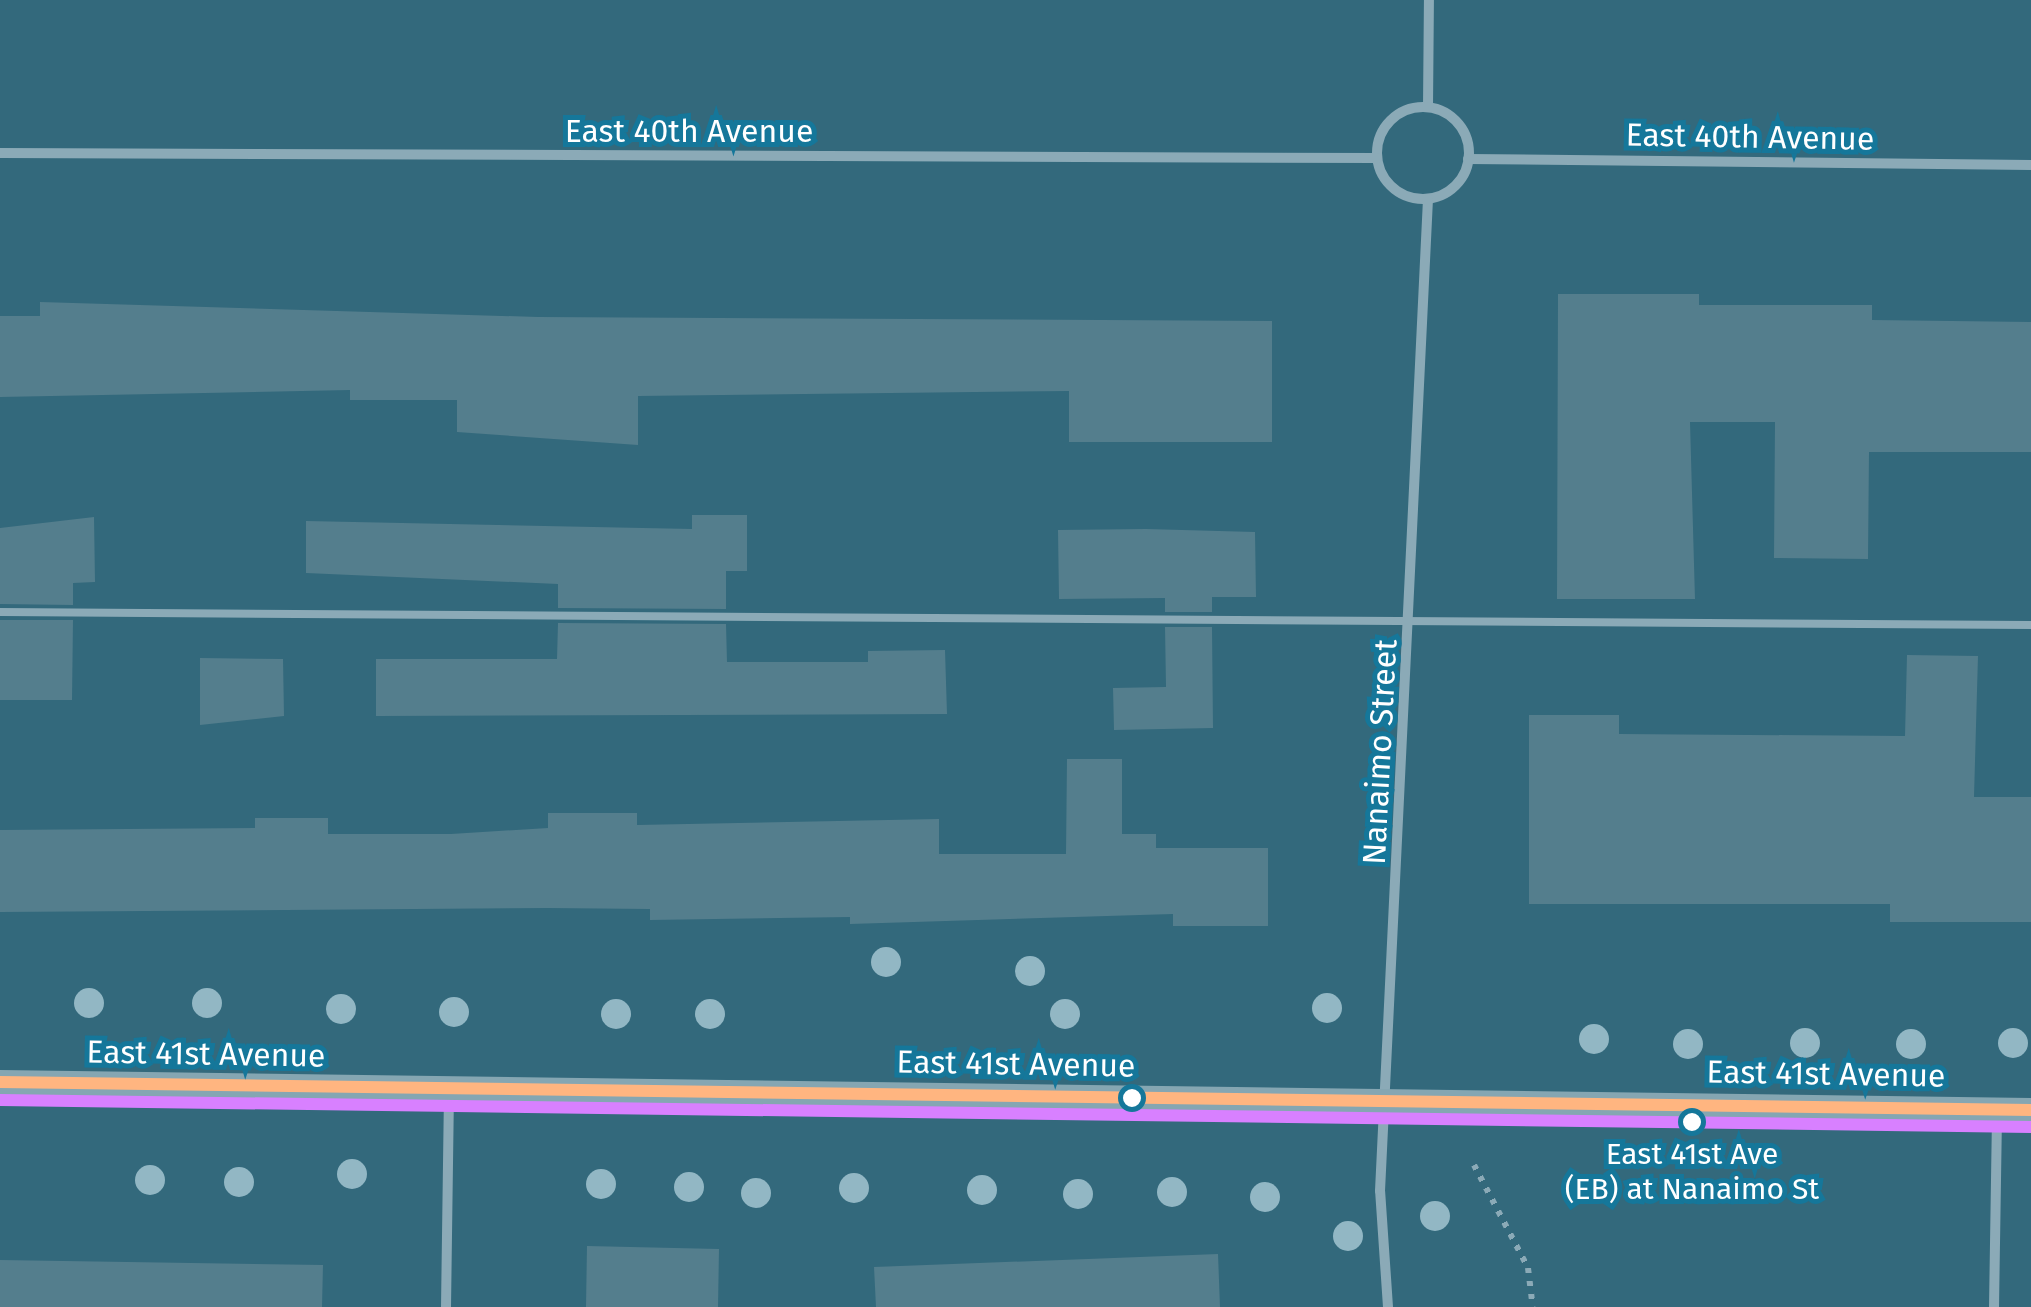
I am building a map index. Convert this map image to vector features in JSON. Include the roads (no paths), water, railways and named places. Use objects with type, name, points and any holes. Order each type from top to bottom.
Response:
[{"type":"main road","name":"East 41st Avenue","points":[[0,1082],[2031,1110]]},
{"type":"street","points":[[1428,107],[1429,0]]},
{"type":"street","points":[[1428,107],[1454,119],[1468,159],[1455,187],[1428,200],[1388,185],[1377,158],[1389,121],[1428,107]]},
{"type":"street","name":"East 40th Avenue","points":[[0,152],[1377,158]]},
{"type":"street","name":"East 40th Avenue","points":[[1468,159],[2031,165]]},
{"type":"street","name":"Nanaimo Street","points":[[1388,1307],[1386,1100],[1428,200]]},
{"type":"street","points":[[446,1307],[450,1091]]},
{"type":"street","points":[[1994,1307],[1997,1110]]},
{"type":"lane","points":[[0,612],[1411,615],[2031,625]]},
{"type":"place","name":"East 41st Ave (EB) at Nanaimo St","points":[[1692,1122]]}]
